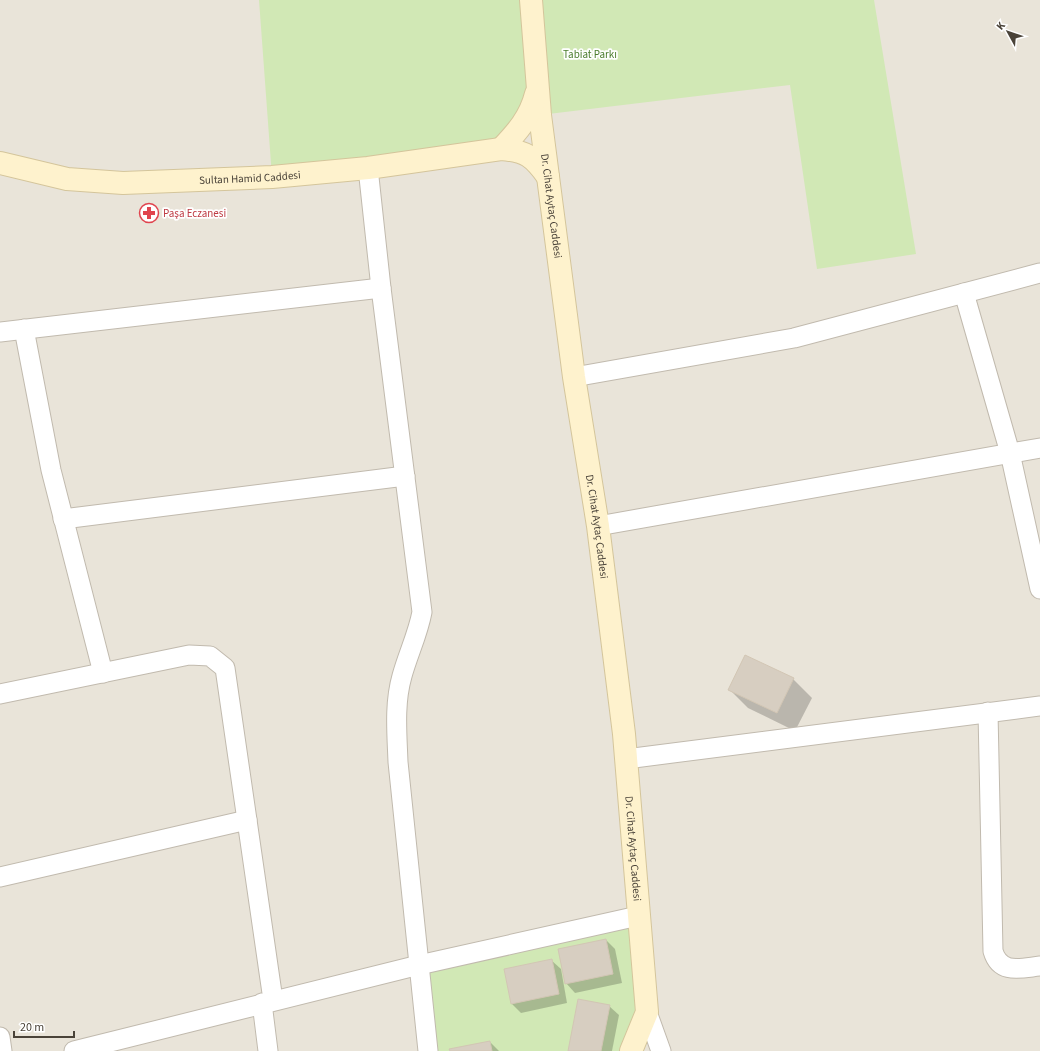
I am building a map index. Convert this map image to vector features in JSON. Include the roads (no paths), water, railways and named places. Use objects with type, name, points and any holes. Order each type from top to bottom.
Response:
[{"type":"street","name":"Dr. Cihat Aytaç Caddesi","points":[[531,0],[538,88],[548,177],[574,377],[598,526],[624,734],[647,1012],[631,1051]]},
{"type":"street","points":[[500,149],[516,133],[530,114],[538,88]]},
{"type":"street","name":"Sultan Hamid Caddesi","points":[[0,163],[67,179],[123,183],[272,177],[368,168],[500,149],[516,150],[527,154],[537,162],[548,177]]},
{"type":"street","points":[[368,168],[381,288],[422,612],[420,625],[401,677],[398,692],[398,756],[418,965],[428,1051]]},
{"type":"street","points":[[574,377],[794,338],[1040,273]]},
{"type":"street","points":[[0,332],[24,328],[381,288]]},
{"type":"street","points":[[964,293],[1010,453],[1040,589]]},
{"type":"street","points":[[24,328],[51,470],[103,673]]},
{"type":"street","points":[[598,526],[1040,448]]},
{"type":"street","points":[[63,518],[405,476]]},
{"type":"street","points":[[0,694],[189,655],[210,656],[225,668],[247,820],[268,1002],[268,1051]]},
{"type":"street","points":[[626,759],[1040,706]]},
{"type":"street","points":[[988,712],[993,951],[997,961],[1005,968],[1010,969],[1040,966]]},
{"type":"street","points":[[0,877],[247,820]]},
{"type":"street","points":[[74,1051],[418,965],[638,916]]},
{"type":"street","points":[[647,1012],[661,1051]]},
{"type":"street","points":[[0,1037],[2,1051]]},
{"type":"place","name":"Paşa Eczanesi","points":[[149,213]]},
{"type":"park label","name":"Tabiat Parkı","points":[[590,54]]}]
